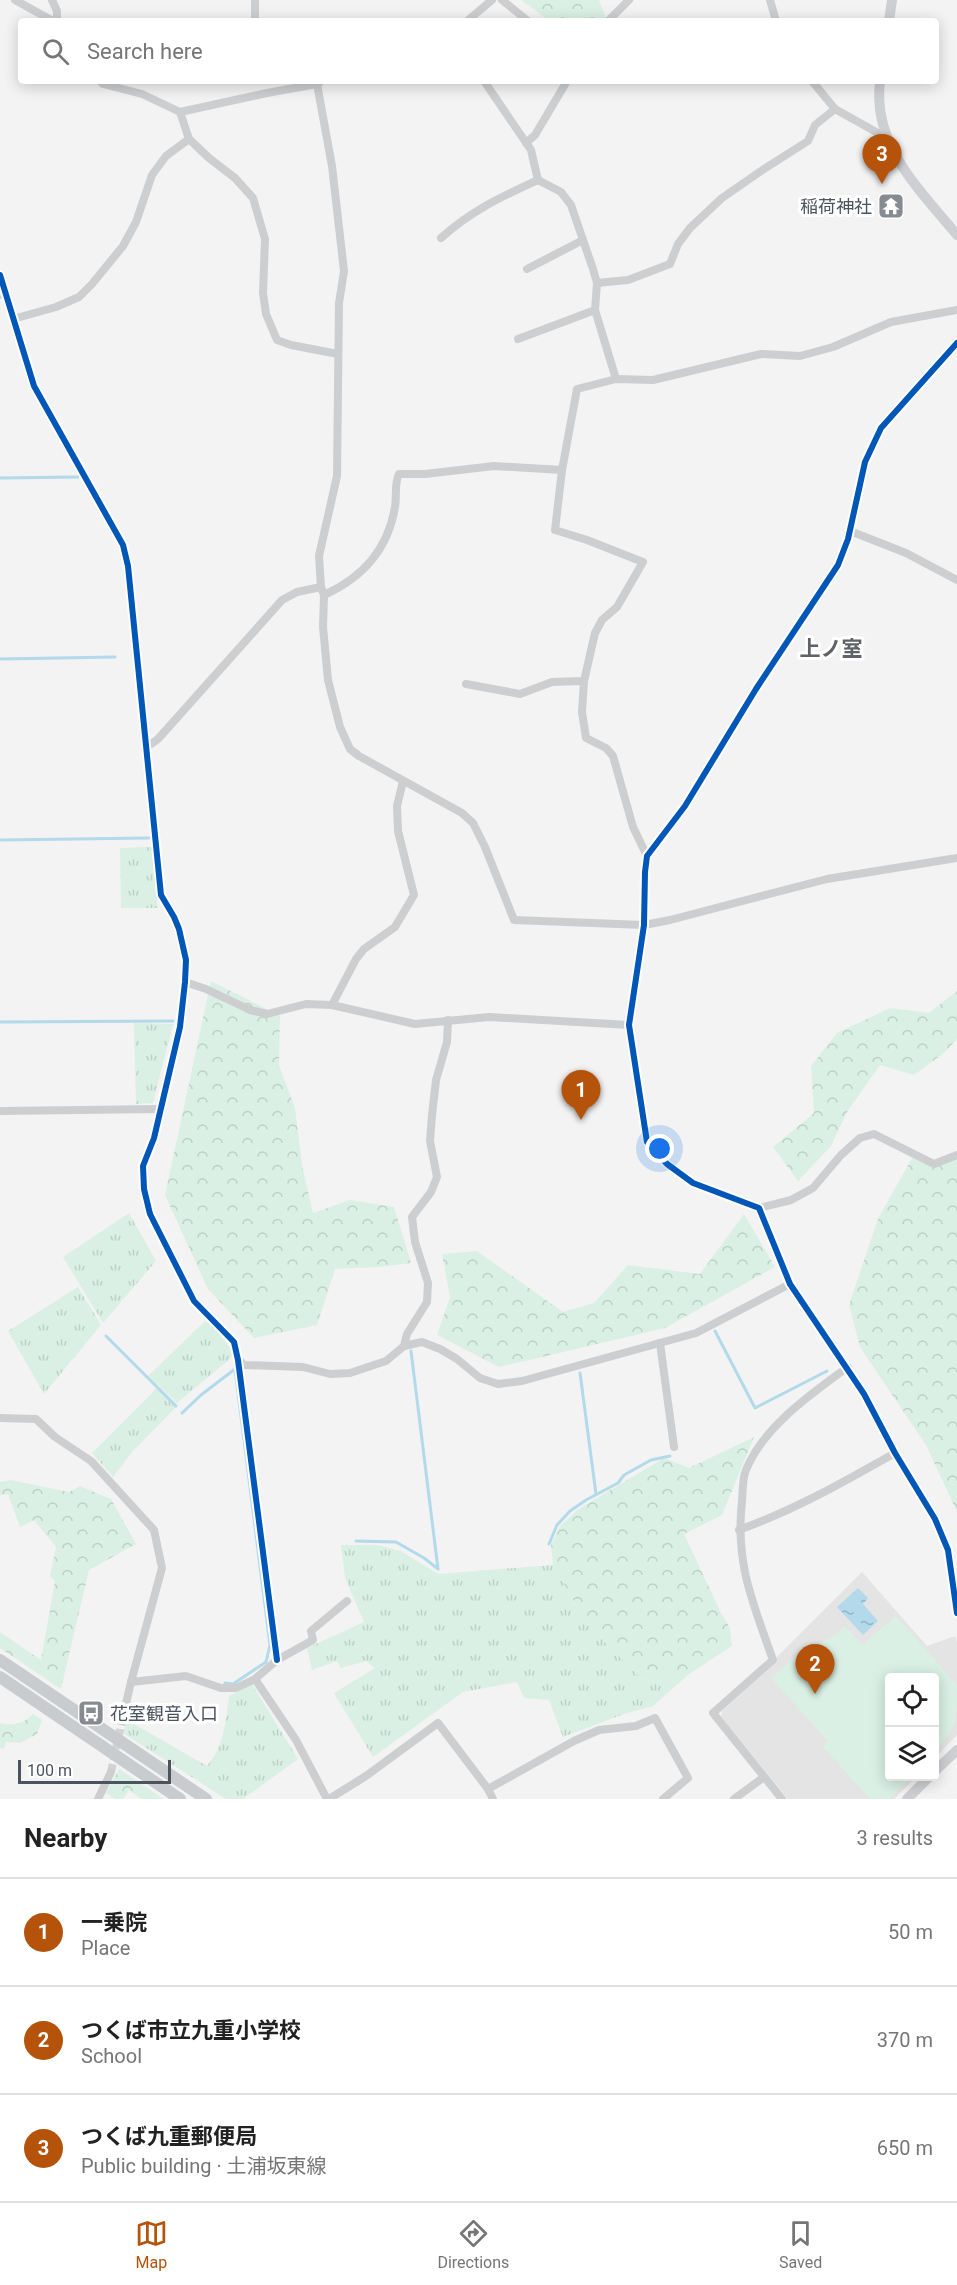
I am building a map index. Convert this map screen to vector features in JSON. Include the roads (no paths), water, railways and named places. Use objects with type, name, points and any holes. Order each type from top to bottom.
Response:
[{"type":"main road","points":[[889,18],[892,0]]},
{"type":"main road","points":[[880,84],[880,112],[885,137],[898,160],[957,235]]},
{"type":"main road","points":[[0,1660],[206,1799]]},
{"type":"main road","points":[[0,1677],[180,1799]]},
{"type":"main road","points":[[939,1767],[957,1750]]},
{"type":"main road","points":[[907,1799],[925,1781]]},
{"type":"street","points":[[15,0],[49,18]]},
{"type":"street","points":[[52,0],[57,11],[56,18]]},
{"type":"street","points":[[255,0],[255,18]]},
{"type":"street","points":[[471,18],[492,0]]},
{"type":"street","points":[[502,0],[524,18]]},
{"type":"street","points":[[611,18],[629,0]]},
{"type":"street","points":[[770,0],[775,18]]},
{"type":"street","points":[[103,84],[142,94],[180,112],[314,84]]},
{"type":"street","points":[[319,84],[345,271],[339,303],[337,476],[319,556],[328,680],[340,727],[350,748],[359,756],[462,813],[473,823],[485,847],[514,921],[644,925],[827,879],[957,858]]},
{"type":"street","points":[[486,84],[531,150],[538,180],[561,192],[571,205],[597,283],[595,310],[616,379]]},
{"type":"street","points":[[526,143],[535,135],[565,84]]},
{"type":"street","points":[[814,84],[835,109],[885,137]]},
{"type":"street","points":[[597,283],[628,280],[670,264],[678,244],[690,228],[731,192],[808,141],[815,125],[835,109]]},
{"type":"street","points":[[180,112],[189,139],[209,158],[236,178],[253,198],[265,239],[264,304],[277,340],[338,354]]},
{"type":"street","points":[[13,319],[56,307],[79,297],[92,284],[123,246],[136,222],[152,175],[166,156],[189,139]]},
{"type":"street","points":[[441,238],[464,218],[491,202],[538,180]]},
{"type":"street","points":[[527,269],[583,240]]},
{"type":"street","points":[[0,275],[34,386],[123,545],[128,566],[161,895],[179,929],[186,960],[180,1027],[154,1138],[143,1166],[144,1190],[150,1214],[194,1301],[234,1342],[277,1660]]},
{"type":"street","points":[[518,339],[595,310]]},
{"type":"street","points":[[647,856],[633,827],[613,756],[606,748],[586,738],[582,712],[584,681],[595,633],[602,620],[617,607],[643,562],[555,530],[562,470],[577,390],[616,379],[653,380],[761,354],[800,356],[833,347],[891,322],[957,310]]},
{"type":"street","points":[[957,343],[881,428],[865,462],[850,531],[838,565],[756,689],[685,806],[647,856],[644,925],[629,1025],[647,1142],[667,1164],[693,1183],[759,1208],[791,1200],[813,1188],[840,1155],[860,1138],[874,1134],[934,1164],[957,1155]]},
{"type":"street","points":[[147,747],[158,739],[282,600],[297,592],[323,591],[344,586],[357,577],[378,552],[395,507],[396,480],[399,474],[425,474],[494,466],[562,470]]},
{"type":"street","points":[[850,531],[906,553],[957,580]]},
{"type":"street","points":[[466,684],[520,694],[552,682],[584,681]]},
{"type":"street","points":[[332,1005],[356,959],[364,949],[395,927],[414,895],[398,831],[397,806],[403,781]]},
{"type":"street","points":[[185,982],[206,989],[250,1010],[267,1014],[306,1004],[332,1005],[415,1024],[489,1017],[629,1025]]},
{"type":"street","points":[[404,1346],[407,1334],[426,1302],[428,1283],[415,1242],[412,1217],[431,1192],[437,1177],[430,1141],[436,1080],[447,1042],[448,1020]]},
{"type":"street","points":[[0,1111],[160,1109]]},
{"type":"street","points":[[759,1208],[790,1284],[848,1367],[895,1453],[935,1519],[948,1550],[957,1613]]},
{"type":"street","points":[[238,1360],[244,1365],[303,1367],[330,1374],[350,1373],[386,1361],[404,1346],[422,1342],[457,1359],[480,1378],[498,1384],[522,1382],[696,1333],[790,1284]]},
{"type":"street","points":[[660,1343],[674,1447]]},
{"type":"street","points":[[782,1799],[713,1713],[773,1660],[743,1572],[739,1530],[746,1471],[778,1423],[806,1398],[848,1367]]},
{"type":"street","points":[[0,1418],[36,1419],[56,1437],[91,1461],[154,1530],[162,1568],[122,1721]]},
{"type":"street","points":[[739,1530],[825,1493],[895,1453]]},
{"type":"street","points":[[131,1683],[186,1676],[221,1688],[236,1688],[255,1679],[277,1660],[313,1640],[311,1631],[347,1601]]},
{"type":"street","points":[[255,1679],[296,1740],[328,1799],[366,1776],[438,1723],[488,1789],[493,1799]]},
{"type":"street","points":[[61,1719],[69,1707]]},
{"type":"street","points":[[488,1789],[574,1741],[599,1730],[636,1726],[655,1718],[688,1778],[663,1799]]},
{"type":"street","points":[[98,1799],[111,1772]]},
{"type":"street","points":[[734,1799],[764,1777]]},
{"type":"water","points":[[858,1588],[868,1598],[863,1604],[878,1621],[863,1635],[837,1607]]},
{"type":"waterway","points":[[0,478],[78,477]]},
{"type":"waterway","points":[[0,659],[115,657]]},
{"type":"waterway","points":[[0,840],[149,838]]},
{"type":"waterway","points":[[0,1022],[173,1021]]},
{"type":"waterway","points":[[715,1331],[755,1408],[827,1371]]},
{"type":"waterway","points":[[106,1336],[176,1406]]},
{"type":"waterway","points":[[356,1541],[396,1542],[438,1569],[411,1351]]},
{"type":"waterway","points":[[182,1413],[235,1369],[270,1645],[266,1662],[233,1684],[225,1683]]},
{"type":"waterway","points":[[580,1373],[596,1494]]},
{"type":"waterway","points":[[549,1544],[557,1525],[570,1511],[618,1483],[624,1475],[651,1460],[670,1456]]},
{"type":"tunnel","points":[[111,1772],[122,1721]]},
{"type":"place","name":"つくば九重郵便局","points":[[882,184]]},
{"type":"place","name":"稲荷神社","points":[[891,206]]},
{"type":"place","name":"一乗院","points":[[581,1120]]},
{"type":"place","name":"つくば市立九重小学校","points":[[815,1694]]},
{"type":"place","name":"花室観音入口","points":[[91,1713]]},
{"type":"district","name":"上ノ室","points":[[831,649]]}]
